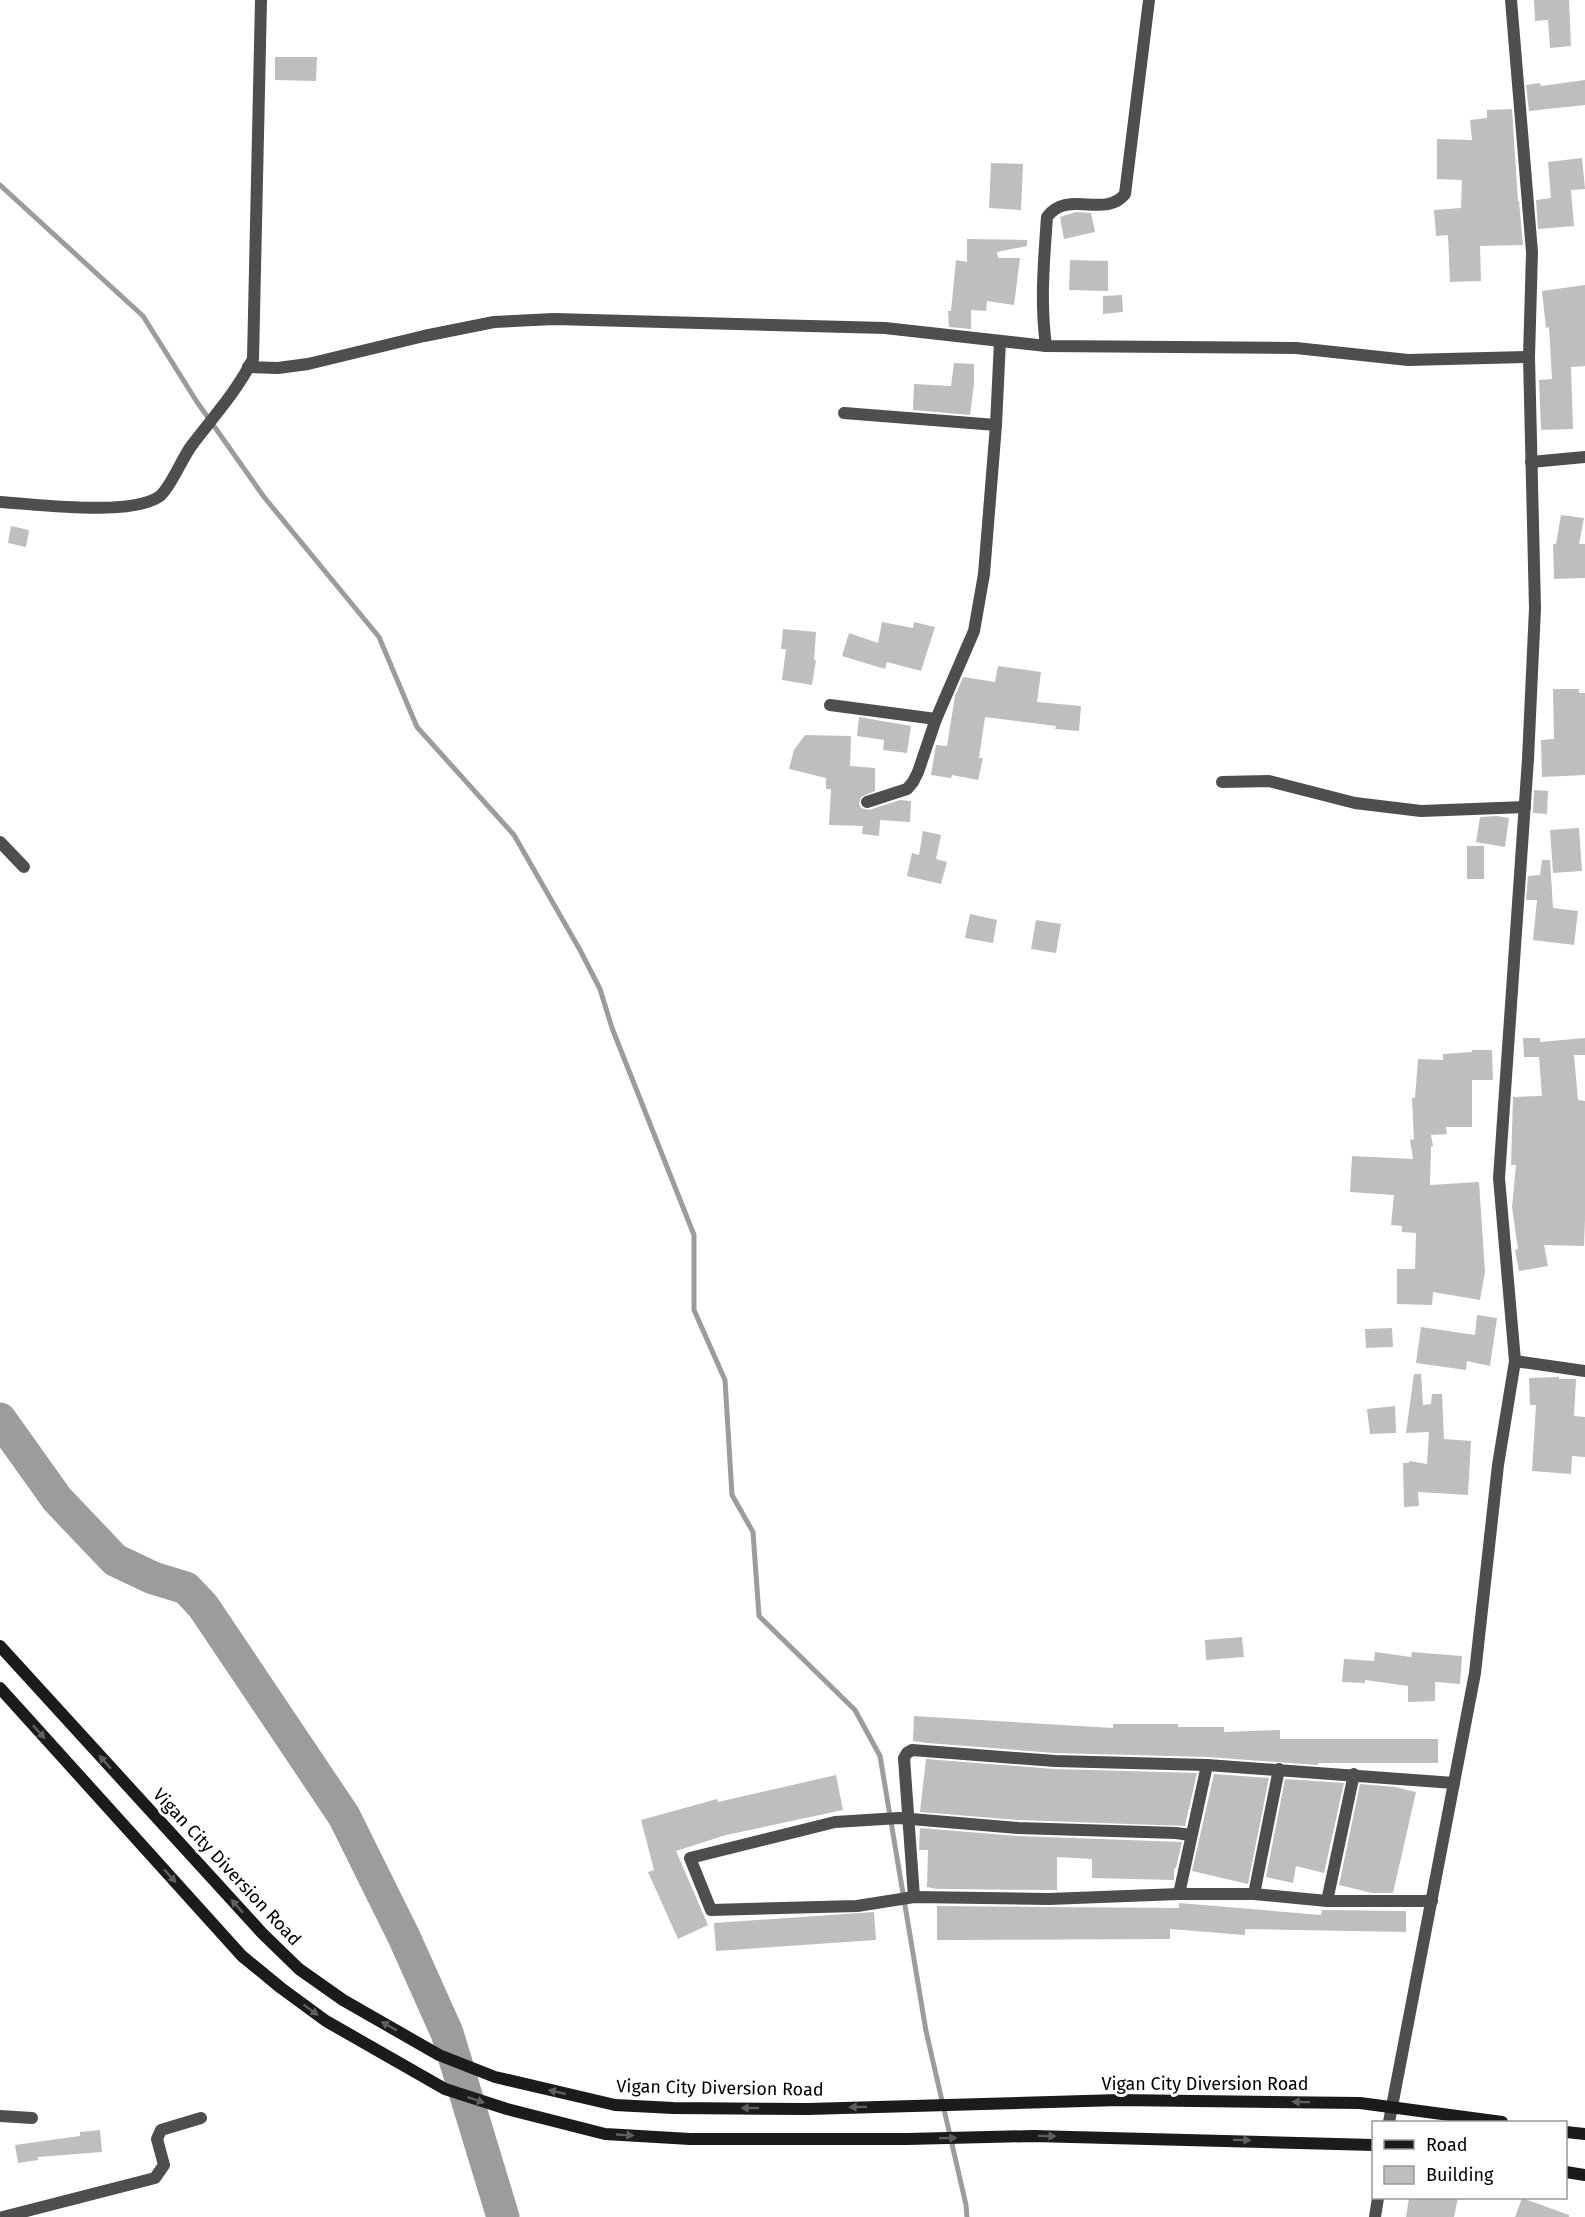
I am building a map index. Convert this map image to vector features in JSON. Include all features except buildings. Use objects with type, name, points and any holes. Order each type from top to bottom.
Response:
[{"type":"main road","name":"Vigan City Diversion Road","points":[[0,1646],[262,1933],[292,1962],[343,2000],[440,2055],[495,2078],[615,2105],[673,2108],[808,2109],[1119,2100],[1360,2103],[1494,2121]]},
{"type":"main road","points":[[0,1688],[242,1956],[326,2021],[445,2089],[507,2109],[605,2134],[690,2139],[907,2139],[1033,2136],[1372,2145]]},
{"type":"main road","points":[[1567,2132],[1585,2134]]},
{"type":"main road","points":[[1567,2172],[1585,2175]]},
{"type":"street","points":[[0,502],[95,509],[143,503],[160,495],[190,447],[243,379],[253,358],[261,0]]},
{"type":"street","points":[[1046,346],[1042,294],[1047,216],[1060,205],[1105,204],[1119,201],[1125,194],[1149,0]]},
{"type":"street","points":[[1389,2121],[1475,1673],[1498,1465],[1515,1361],[1499,1178],[1525,807],[1535,608],[1529,357],[1532,252],[1511,0]]},
{"type":"street","points":[[248,367],[278,368],[308,364],[494,322],[554,319],[885,328],[1046,346],[1296,348],[1408,360],[1529,357]]},
{"type":"street","points":[[867,802],[907,789],[913,782],[936,719],[974,631],[984,574],[1000,341]]},
{"type":"street","points":[[844,413],[996,424]]},
{"type":"street","points":[[1531,462],[1585,457]]},
{"type":"street","points":[[830,705],[936,719]]},
{"type":"street","points":[[1222,782],[1269,781],[1355,802],[1421,811],[1525,807]]},
{"type":"street","points":[[0,842],[24,867]]},
{"type":"street","points":[[1515,1361],[1585,1371]]},
{"type":"street","points":[[912,1898],[903,1818],[904,1758],[912,1750],[1055,1761],[1279,1769],[1454,1784]]},
{"type":"street","points":[[1179,1893],[1207,1765]]},
{"type":"street","points":[[1254,1894],[1279,1769]]},
{"type":"street","points":[[1328,1901],[1354,1774]]},
{"type":"street","points":[[1191,1835],[1018,1828],[903,1818],[835,1822],[690,1858],[711,1910],[857,1906],[912,1898],[1049,1899],[1179,1893],[1254,1894],[1328,1901],[1432,1901]]},
{"type":"street","points":[[0,2116],[32,2118]]},
{"type":"street","points":[[3,2217],[155,2178],[164,2165],[158,2139],[161,2130],[201,2118]]},
{"type":"street","points":[[1375,2217],[1378,2199]]},
{"type":"waterway","points":[[0,185],[143,316],[197,402],[264,497],[379,637],[417,727],[514,835],[600,989],[612,1028],[694,1235],[694,1310],[725,1380],[732,1495],[753,1532],[759,1616],[855,1710],[880,1756],[926,2031],[967,2217]]},
{"type":"waterway","points":[[0,1419],[57,1499],[115,1560],[153,1578],[186,1588],[203,1606],[344,1816],[404,1937],[447,2033],[503,2217]]}]
